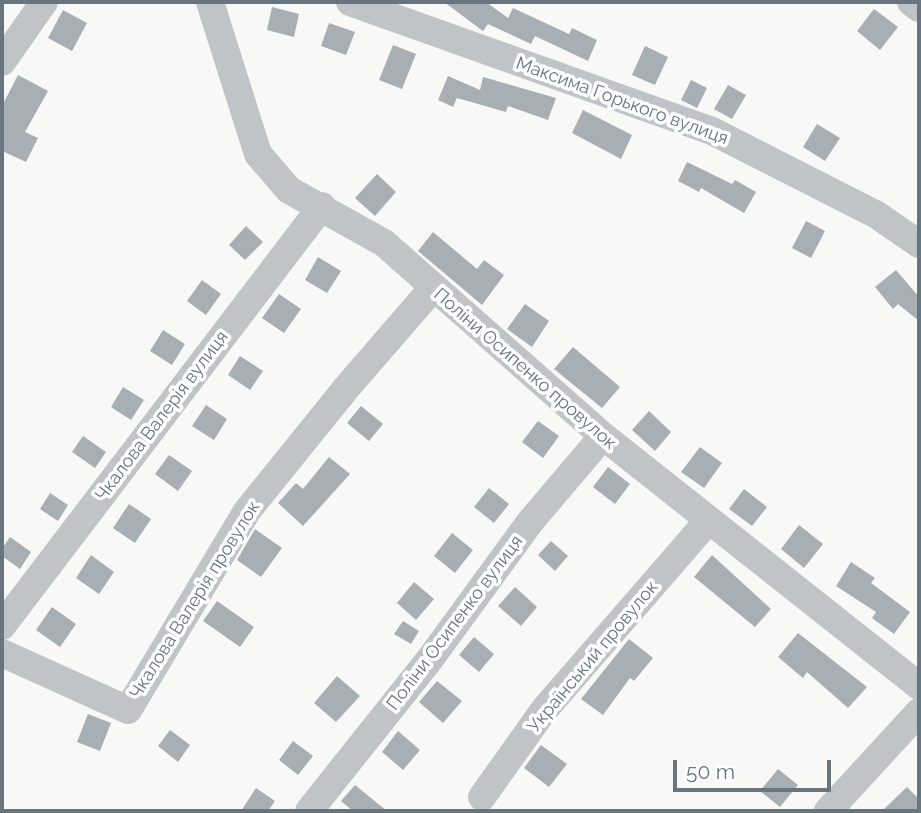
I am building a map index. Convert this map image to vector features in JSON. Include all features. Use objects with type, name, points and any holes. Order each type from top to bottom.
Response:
[{"type":"street","points":[[2,62],[44,2]]},
{"type":"street","name":"Поліни Осипенко провулок","points":[[210,2],[258,154],[289,190],[384,243],[432,289],[603,436],[919,686]]},
{"type":"street","name":"Максима Горького вулиця","points":[[350,2],[712,131],[877,215],[919,244]]},
{"type":"street","points":[[911,2],[919,8]]},
{"type":"street","name":"Чкалова Валерія вулиця","points":[[2,626],[321,206]]},
{"type":"street","name":"Чкалова Валерія провулок","points":[[2,653],[128,710],[247,511],[348,386],[432,289]]},
{"type":"street","name":"Поліни Осипенко вулиця","points":[[309,811],[430,659],[530,522],[603,436]]},
{"type":"street","name":"Український провулок","points":[[482,797],[544,710],[709,521]]},
{"type":"street","points":[[828,811],[919,712]]},
{"type":"building","points":[[444,2],[486,2],[508,18],[513,8],[569,34],[572,28],[597,40],[588,61],[535,36],[531,44],[488,24],[483,31]]},
{"type":"building","points":[[272,7],[299,14],[294,37],[267,30]]},
{"type":"building","points":[[874,9],[898,27],[880,50],[857,31]]},
{"type":"building","points":[[63,10],[87,23],[72,51],[48,38]]},
{"type":"building","points":[[329,23],[355,32],[346,55],[321,46]]},
{"type":"building","points":[[393,45],[416,54],[402,89],[379,80]]},
{"type":"building","points":[[645,46],[668,57],[655,85],[632,75]]},
{"type":"building","points":[[18,75],[48,91],[25,132],[38,138],[26,162],[2,151],[2,106]]},
{"type":"building","points":[[448,76],[480,90],[483,77],[556,98],[548,120],[508,106],[506,112],[457,98],[453,107],[438,100]]},
{"type":"building","points":[[691,80],[707,88],[697,108],[681,100]]},
{"type":"building","points":[[728,85],[746,95],[732,119],[714,109]]},
{"type":"building","points":[[583,110],[632,135],[621,159],[572,133]]},
{"type":"building","points":[[817,124],[840,138],[825,161],[803,147]]},
{"type":"building","points":[[687,162],[732,184],[735,180],[756,192],[744,213],[701,188],[699,192],[678,181]]},
{"type":"building","points":[[377,174],[396,192],[375,216],[355,198]]},
{"type":"building","points":[[806,221],[825,231],[811,258],[792,248]]},
{"type":"building","points":[[246,226],[263,242],[245,260],[229,245]]},
{"type":"building","points":[[433,232],[477,269],[484,260],[504,275],[482,305],[418,251]]},
{"type":"building","points":[[318,257],[341,271],[327,293],[305,280]]},
{"type":"building","points":[[896,270],[919,297],[919,321],[898,304],[893,309],[875,287]]},
{"type":"building","points":[[202,280],[221,294],[206,315],[187,301]]},
{"type":"building","points":[[279,294],[301,309],[284,333],[262,318]]},
{"type":"building","points":[[525,304],[549,321],[532,347],[507,329]]},
{"type":"building","points":[[163,330],[185,344],[172,365],[150,351]]},
{"type":"building","points":[[573,347],[620,387],[602,408],[554,369]]},
{"type":"building","points":[[240,356],[263,371],[250,390],[228,375]]},
{"type":"building","points":[[123,387],[144,400],[131,420],[111,407]]},
{"type":"building","points":[[206,405],[227,419],[214,440],[192,426]]},
{"type":"building","points":[[361,406],[383,424],[369,441],[347,423]]},
{"type":"building","points":[[649,411],[671,432],[655,451],[632,430]]},
{"type":"building","points":[[538,421],[559,436],[543,458],[522,442]]},
{"type":"building","points":[[83,436],[106,452],[95,468],[72,452]]},
{"type":"building","points":[[700,447],[722,463],[704,488],[681,472]]},
{"type":"building","points":[[169,455],[192,471],[178,491],[155,474]]},
{"type":"building","points":[[329,457],[350,474],[303,526],[278,503],[296,483],[303,489]]},
{"type":"building","points":[[608,467],[630,484],[615,504],[593,487]]},
{"type":"building","points":[[489,488],[509,504],[494,523],[474,507]]},
{"type":"building","points":[[744,489],[767,507],[752,526],[729,509]]},
{"type":"building","points":[[50,493],[68,505],[58,521],[40,509]]},
{"type":"building","points":[[129,504],[151,519],[135,543],[113,528]]},
{"type":"building","points":[[799,525],[823,544],[804,568],[781,549]]},
{"type":"building","points":[[255,529],[282,548],[261,577],[237,560]]},
{"type":"building","points":[[452,533],[473,550],[455,573],[434,556]]},
{"type":"building","points":[[10,537],[31,552],[20,569],[2,556],[2,549]]},
{"type":"building","points":[[551,541],[568,556],[555,571],[538,555]]},
{"type":"building","points":[[91,555],[114,572],[99,594],[76,578]]},
{"type":"building","points":[[712,555],[771,609],[755,627],[694,577]]},
{"type":"building","points":[[851,562],[875,578],[871,583],[910,612],[894,634],[872,618],[876,612],[836,586]]},
{"type":"building","points":[[414,582],[434,599],[416,620],[397,603]]},
{"type":"building","points":[[515,587],[537,607],[521,626],[498,606]]},
{"type":"building","points":[[217,601],[254,627],[240,647],[203,621]]},
{"type":"building","points":[[52,607],[76,624],[60,647],[36,630]]},
{"type":"building","points":[[403,621],[419,631],[411,644],[394,634]]},
{"type":"building","points":[[798,633],[867,687],[848,708],[807,672],[803,678],[778,657]]},
{"type":"building","points":[[474,637],[494,654],[479,672],[459,655]]},
{"type":"building","points":[[629,639],[653,658],[634,681],[630,678],[603,715],[581,699]]},
{"type":"building","points":[[337,676],[360,696],[336,722],[314,703]]},
{"type":"building","points":[[437,681],[462,701],[443,723],[419,702]]},
{"type":"building","points":[[88,714],[111,723],[100,751],[77,742]]},
{"type":"building","points":[[170,730],[190,745],[178,762],[158,746]]},
{"type":"building","points":[[398,731],[420,750],[403,770],[382,752]]},
{"type":"building","points":[[293,741],[313,756],[298,775],[279,760]]},
{"type":"building","points":[[541,745],[567,764],[549,787],[524,768]]},
{"type":"building","points":[[778,769],[798,785],[780,807],[760,791]]},
{"type":"building","points":[[355,785],[387,811],[353,811],[341,801]]},
{"type":"building","points":[[907,787],[919,799],[919,811],[882,811]]},
{"type":"building","points":[[256,788],[275,801],[268,811],[241,811]]}]
